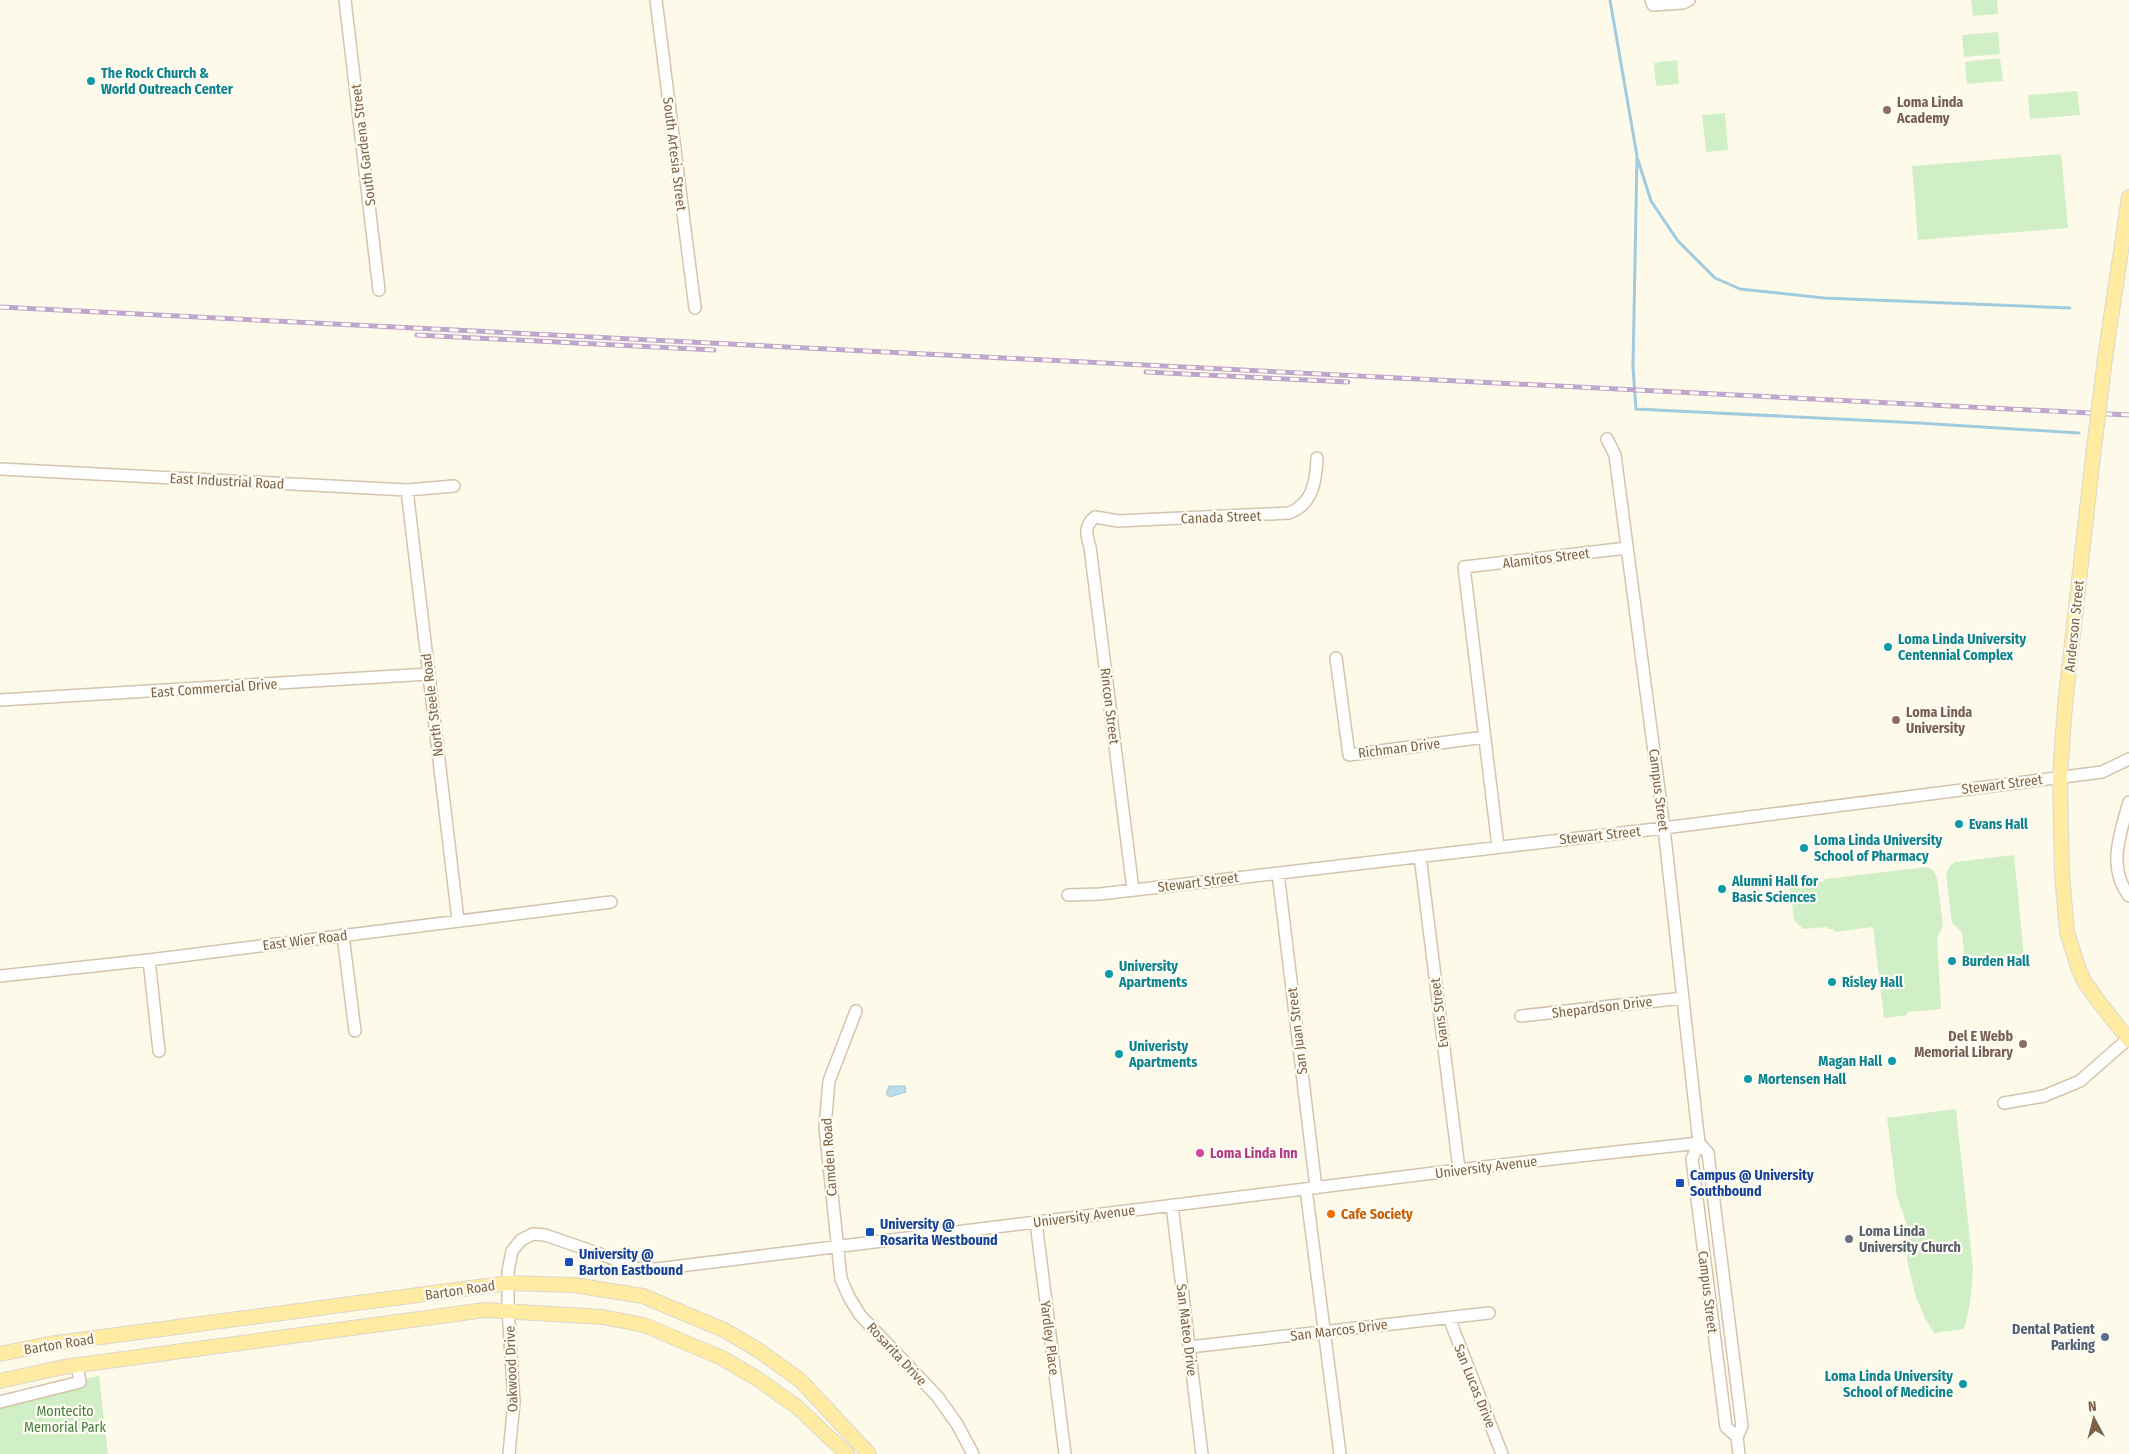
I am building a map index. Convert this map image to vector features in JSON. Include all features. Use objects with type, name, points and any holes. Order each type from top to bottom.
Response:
[{"type":"main road","name":"Anderson Street","points":[[2128,1040],[2084,981],[2067,932],[2062,874],[2060,777],[2065,705],[2092,465],[2105,358],[2129,197]]},
{"type":"main road","name":"Barton Road","points":[[0,1354],[49,1344],[508,1283],[574,1286],[643,1296],[724,1330],[758,1350],[800,1380],[869,1454]]},
{"type":"main road","name":"Barton Road","points":[[0,1381],[77,1365],[485,1310],[603,1317],[644,1325],[722,1358],[756,1378],[796,1406],[847,1454]]},
{"type":"street","name":"South Gardena Street","points":[[345,0],[379,290]]},
{"type":"street","name":"South Artesia Street","points":[[656,0],[695,308]]},
{"type":"street","points":[[1651,0],[1653,5],[1683,3],[1689,0]]},
{"type":"street","name":"Campus Street","points":[[1607,439],[1615,455],[1664,828],[1700,1143],[1708,1153],[1719,1235],[1742,1426],[1737,1437],[1740,1454]]},
{"type":"street","name":"Canada Street","points":[[1089,523],[1095,517],[1118,521],[1290,513],[1299,510],[1310,495],[1316,474],[1317,458]]},
{"type":"street","name":"East Industrial Road","points":[[0,469],[407,490],[454,486]]},
{"type":"street","name":"North Steele Road","points":[[407,490],[458,920]]},
{"type":"street","name":"Rincon Street","points":[[1089,523],[1086,531],[1090,547],[1132,890]]},
{"type":"street","name":"Alamitos Street","points":[[1485,737],[1464,567],[1627,548]]},
{"type":"street","name":"Richman Drive","points":[[1336,658],[1349,754],[1485,737]]},
{"type":"street","name":"East Commercial Drive","points":[[0,700],[428,674]]},
{"type":"street","points":[[1485,737],[1498,846]]},
{"type":"street","name":"Stewart Street","points":[[1068,895],[1100,894],[1664,828],[2102,772],[2129,759]]},
{"type":"street","points":[[2129,802],[2116,856],[2120,882],[2129,896]]},
{"type":"street","name":"Evans Street","points":[[1420,856],[1458,1170]]},
{"type":"street","name":"San Juan Street","points":[[1278,873],[1324,1332],[1340,1454]]},
{"type":"street","name":"East Wier Road","points":[[0,976],[149,960],[611,902]]},
{"type":"street","points":[[343,935],[355,1031]]},
{"type":"street","points":[[149,960],[159,1051]]},
{"type":"street","name":"Shepardson Drive","points":[[1521,1016],[1683,998]]},
{"type":"street","name":"Camden Road","points":[[837,1248],[825,1127],[829,1082],[856,1011]]},
{"type":"street","points":[[2004,1103],[2044,1096],[2080,1081],[2128,1040]]},
{"type":"street","name":"Campus Street","points":[[1700,1143],[1692,1159],[1717,1364],[1726,1428],[1737,1437]]},
{"type":"street","name":"University Avenue","points":[[508,1283],[512,1251],[521,1240],[533,1234],[545,1235],[609,1257],[634,1268],[656,1270],[1458,1170],[1700,1143]]},
{"type":"street","name":"San Mateo Drive","points":[[1172,1205],[1202,1454]]},
{"type":"street","name":"Yardley Place","points":[[1036,1222],[1065,1454]]},
{"type":"street","name":"Rosarita Drive","points":[[837,1248],[841,1279],[860,1315],[937,1396],[957,1424],[973,1454]]},
{"type":"street","name":"Oakwood Drive","points":[[508,1283],[514,1402],[509,1454]]},
{"type":"street","name":"San Marcos Drive","points":[[1189,1347],[1489,1314]]},
{"type":"street","name":"San Lucas Drive","points":[[1448,1318],[1502,1454]]},
{"type":"street","points":[[0,1402],[80,1382],[77,1365]]},
{"type":"green space","points":[[1971,0],[1997,0],[1998,14],[1973,16]]},
{"type":"green space","points":[[1998,32],[2000,54],[1964,57],[1962,35]]},
{"type":"green space","points":[[2000,58],[2003,81],[1967,84],[1965,62]]},
{"type":"green space","points":[[1677,60],[1679,84],[1656,86],[1654,63]]},
{"type":"green space","points":[[2077,91],[2080,115],[2030,119],[2028,95]]},
{"type":"green space","points":[[1725,113],[1728,150],[1706,152],[1702,115]]},
{"type":"green space","points":[[2061,154],[2068,228],[1918,240],[1912,166]]},
{"type":"green space","points":[[2014,855],[2024,955],[1965,963],[1962,932],[1952,923],[1946,875],[1949,867],[1955,862]]},
{"type":"green space","points":[[1927,867],[1933,870],[1937,878],[1943,925],[1937,938],[1941,1009],[1907,1012],[1907,1015],[1884,1018],[1873,927],[1834,932],[1833,929],[1828,929],[1827,927],[1803,929],[1794,920],[1790,887],[1794,883],[1812,880],[1816,883],[1822,882],[1825,879]]},
{"type":"green space","points":[[1956,1109],[1973,1269],[1971,1292],[1964,1329],[1934,1333],[1925,1318],[1915,1294],[1907,1260],[1909,1230],[1897,1197],[1887,1118]]},
{"type":"green space","name":"Montecito Memorial Park","points":[[99,1376],[108,1454],[0,1454],[0,1396]]},
{"type":"water","points":[[889,1086],[905,1086],[906,1092],[890,1097],[886,1094]]},
{"type":"waterway","points":[[1610,0],[1637,156],[1633,367],[1636,409],[2079,433]]},
{"type":"waterway","points":[[1638,160],[1651,201],[1678,241],[1715,278],[1740,289],[1824,298],[2070,308]]},
{"type":"railway","points":[[0,307],[2129,415]]},
{"type":"railway","points":[[417,335],[714,350]]},
{"type":"railway","points":[[1146,372],[1348,382]]},
{"type":"place","name":"The Rock Church & World Outreach Center","points":[[91,81]]},
{"type":"place","name":"Loma Linda Academy","points":[[1887,110]]},
{"type":"place","name":"Loma Linda University Centennial Complex","points":[[1888,647]]},
{"type":"place","name":"Loma Linda University","points":[[1896,720]]},
{"type":"place","name":"Evans Hall","points":[[1959,824]]},
{"type":"place","name":"Loma Linda University School of Pharmacy","points":[[1804,848]]},
{"type":"place","name":"Alumni Hall for Basic Sciences","points":[[1722,889]]},
{"type":"place","name":"Burden Hall","points":[[1952,961]]},
{"type":"place","name":"University Apartments","points":[[1109,974]]},
{"type":"place","name":"Risley Hall","points":[[1832,982]]},
{"type":"place","name":"Del E Webb Memorial Library","points":[[2023,1044]]},
{"type":"place","name":"Univeristy Apartments","points":[[1119,1054]]},
{"type":"place","name":"Magan Hall","points":[[1892,1061]]},
{"type":"place","name":"Mortensen Hall","points":[[1748,1079]]},
{"type":"place","name":"Loma Linda Inn","points":[[1200,1153]]},
{"type":"place","name":"Campus @ University Southbound","points":[[1680,1183]]},
{"type":"place","name":"Cafe Society","points":[[1331,1214]]},
{"type":"place","name":"University @ Rosarita Westbound","points":[[870,1232]]},
{"type":"place","name":"Loma Linda University Church","points":[[1849,1239]]},
{"type":"place","name":"University @ Barton Eastbound","points":[[569,1262]]},
{"type":"place","name":"Dental Patient Parking","points":[[2105,1337]]},
{"type":"place","name":"Loma Linda University School of Medicine","points":[[1963,1384]]}]
